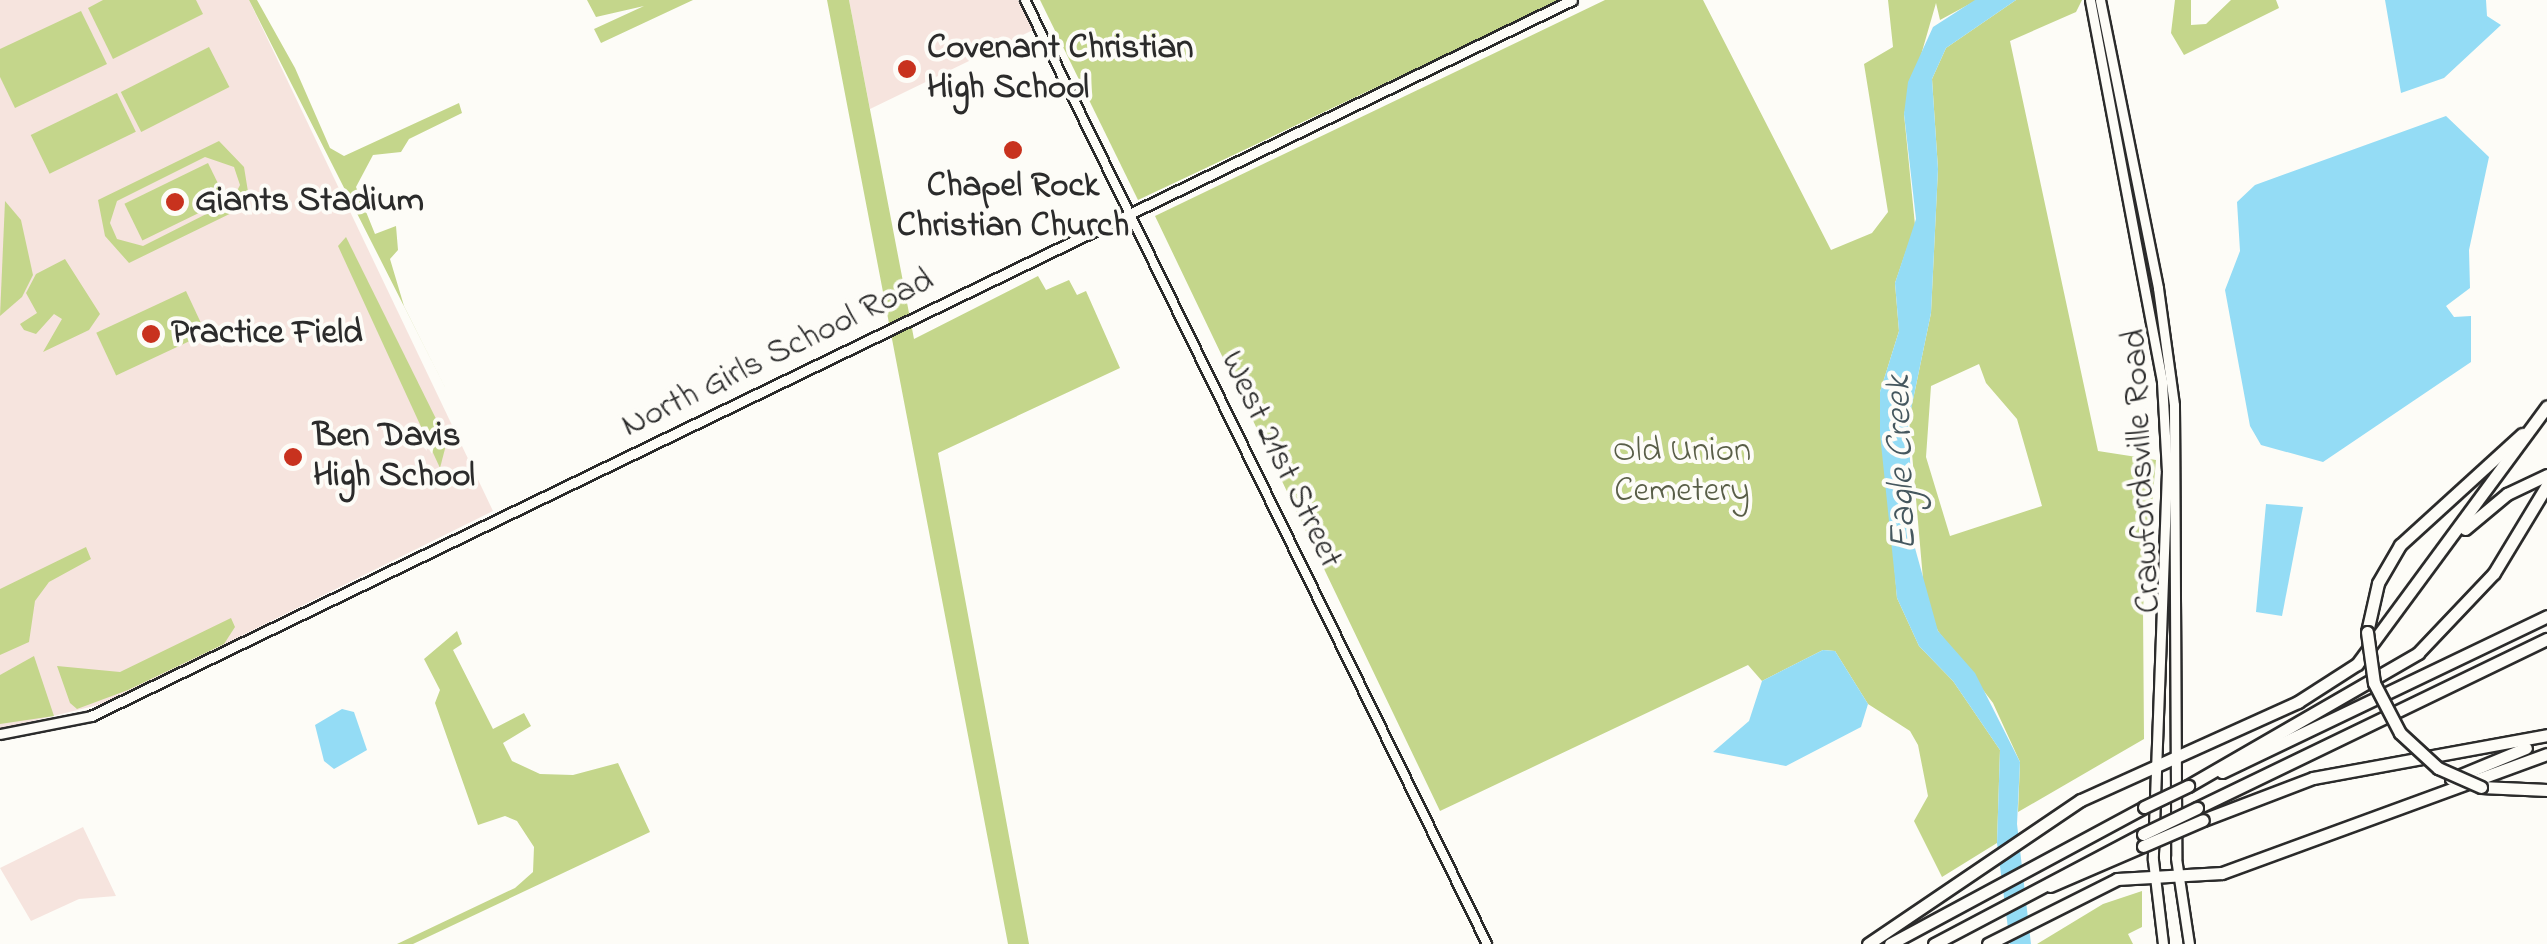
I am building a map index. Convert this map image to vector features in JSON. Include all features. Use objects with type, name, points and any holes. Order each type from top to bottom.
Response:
[{"type":"highway","points":[[1868,944],[2040,826],[2155,765],[2341,677],[2372,650],[2547,405]]},
{"type":"highway","points":[[2547,405],[2400,545],[2378,582],[2368,632],[2374,683],[2400,733],[2444,772],[2481,787],[2547,790]]},
{"type":"highway","points":[[2439,558],[2493,504],[2547,475]]},
{"type":"highway","points":[[2188,786],[2418,653],[2484,587],[2547,485]]},
{"type":"highway","points":[[1890,944],[1970,898],[2188,786],[2547,616]]},
{"type":"highway","points":[[1934,944],[2547,639]]},
{"type":"highway","points":[[2200,814],[2313,778],[2547,735]]},
{"type":"highway","points":[[1988,944],[2116,879],[2233,870],[2547,735]]},
{"type":"highway","points":[[2341,826],[2547,754]]},
{"type":"main road","name":"North Girls School Road","points":[[0,734],[91,716],[1572,0]]},
{"type":"main road","name":"Crawfordsville Road","points":[[2090,0],[2162,382],[2167,472],[2154,876],[2163,944]]},
{"type":"main road","name":"Crawfordsville Road","points":[[2100,0],[2171,375],[2177,875],[2189,944]]},
{"type":"street","name":"West 21st Street","points":[[1025,0],[1487,944]]},
{"type":"shaded area","points":[[0,0],[249,0],[493,511],[106,703],[0,729]]},
{"type":"shaded area","name":"Covenant Christian High School","points":[[849,0],[1018,0],[1033,30],[870,109]]},
{"type":"shaded area","points":[[83,827],[116,896],[79,899],[31,921],[0,868]]},
{"type":"green space","points":[[103,0],[196,0],[203,14],[113,59],[88,8]]},
{"type":"green space","points":[[249,0],[257,0],[295,68],[330,148],[344,156],[459,103],[462,113],[409,139],[401,152],[373,155],[356,187],[375,234],[396,226],[398,250],[390,259],[404,306],[457,411]]},
{"type":"green space","points":[[587,0],[693,0],[601,43],[594,29],[644,6],[596,17]]},
{"type":"green space","points":[[827,0],[849,0],[914,339],[1038,276],[1046,290],[1069,280],[1077,295],[1086,291],[1120,368],[938,453],[1029,944],[1008,944]]},
{"type":"green space","points":[[1040,0],[1561,0],[1138,200]]},
{"type":"green space","name":"Old Union Cemetery","points":[[1605,0],[1703,0],[1831,250],[1872,233],[1888,212],[1864,64],[1893,47],[1888,0],[1977,0],[1940,20],[1936,3],[1904,114],[1915,225],[1895,283],[1899,331],[1880,392],[1897,598],[1919,646],[1953,681],[2000,750],[1997,843],[1942,877],[1914,821],[1928,796],[1918,745],[1910,731],[1868,704],[1835,651],[1823,650],[1762,681],[1748,665],[1440,811],[1155,216]]},
{"type":"green space","points":[[2016,0],[2082,0],[2076,12],[2010,41],[2098,451],[2156,460],[2143,608],[2144,739],[2018,812],[2020,762],[1993,703],[1938,631],[1925,602],[1909,419],[1931,313],[1938,169],[1932,79],[1946,48]],"holes":[[[1979,364],[1986,383],[2017,419],[2042,506],[1950,536],[1926,457],[1931,386]]]},
{"type":"green space","points":[[2175,0],[2191,0],[2191,25],[2206,24],[2231,0],[2276,0],[2279,8],[2184,55],[2171,33]]},
{"type":"green space","points":[[81,11],[107,64],[15,108],[0,77],[0,49]]},
{"type":"green space","points":[[209,47],[229,87],[141,132],[121,92]]},
{"type":"green space","points":[[117,93],[136,132],[50,174],[31,135]]},
{"type":"green space","points":[[219,141],[244,167],[250,204],[129,263],[105,236],[98,200]],"holes":[[[205,157],[234,167],[240,185],[232,201],[143,246],[117,239],[110,223],[117,201]]]},
{"type":"green space","name":"Giants Stadium","points":[[208,163],[226,200],[142,241],[124,204]]},
{"type":"green space","points":[[5,201],[21,220],[33,275],[22,297],[0,316]]},
{"type":"green space","points":[[346,237],[447,441],[440,468],[338,246]]},
{"type":"green space","points":[[65,259],[100,314],[89,330],[43,352],[62,319],[54,314],[36,334],[24,330],[20,324],[37,313],[26,293],[36,274]]},
{"type":"green space","name":"Practice Field","points":[[186,291],[206,334],[116,375],[96,333]]},
{"type":"green space","points":[[86,547],[91,559],[49,582],[35,601],[29,642],[0,655],[0,589]]},
{"type":"green space","points":[[231,618],[235,627],[224,644],[128,690],[77,709],[70,703],[57,666],[120,672]]},
{"type":"green space","points":[[457,631],[462,644],[453,650],[493,729],[524,713],[531,726],[503,743],[512,761],[540,774],[573,775],[618,763],[650,832],[413,944],[397,944],[515,888],[533,872],[534,847],[517,821],[505,816],[478,825],[435,703],[440,690],[424,659]]},
{"type":"green space","points":[[34,656],[54,716],[0,724],[0,675]]},
{"type":"green space","points":[[2142,891],[2142,927],[2128,934],[2133,944],[2037,944],[2103,904]]},
{"type":"water","name":"Eagle Creek","points":[[1975,0],[2016,0],[1946,48],[1932,79],[1938,169],[1931,313],[1908,424],[1915,548],[1938,631],[1975,673],[2020,762],[2017,824],[2031,944],[2010,944],[1997,843],[2000,750],[1953,681],[1919,646],[1897,598],[1880,434],[1880,392],[1899,331],[1895,283],[1916,219],[1904,114],[1908,82],[1933,27]]},
{"type":"water","points":[[2385,0],[2486,0],[2487,16],[2501,25],[2444,78],[2401,93]]},
{"type":"water","points":[[2446,116],[2489,157],[2469,250],[2470,288],[2446,306],[2454,317],[2471,316],[2471,362],[2323,462],[2261,445],[2250,426],[2225,290],[2240,251],[2237,202],[2255,185]]},
{"type":"water","points":[[2266,504],[2303,507],[2282,616],[2256,612]]},
{"type":"water","points":[[1823,650],[1835,651],[1868,704],[1861,727],[1786,766],[1713,752],[1749,721],[1762,681]]},
{"type":"water","points":[[342,709],[354,712],[367,750],[334,769],[324,761],[315,725]]},
{"type":"place","name":"Covenant Christian High School","points":[[907,69]]},
{"type":"place","name":"Chapel Rock Christian Church","points":[[1013,150]]},
{"type":"place","name":"Giants Stadium","points":[[175,202]]},
{"type":"place","name":"Practice Field","points":[[151,334]]},
{"type":"place","name":"Ben Davis High School","points":[[293,457]]}]
